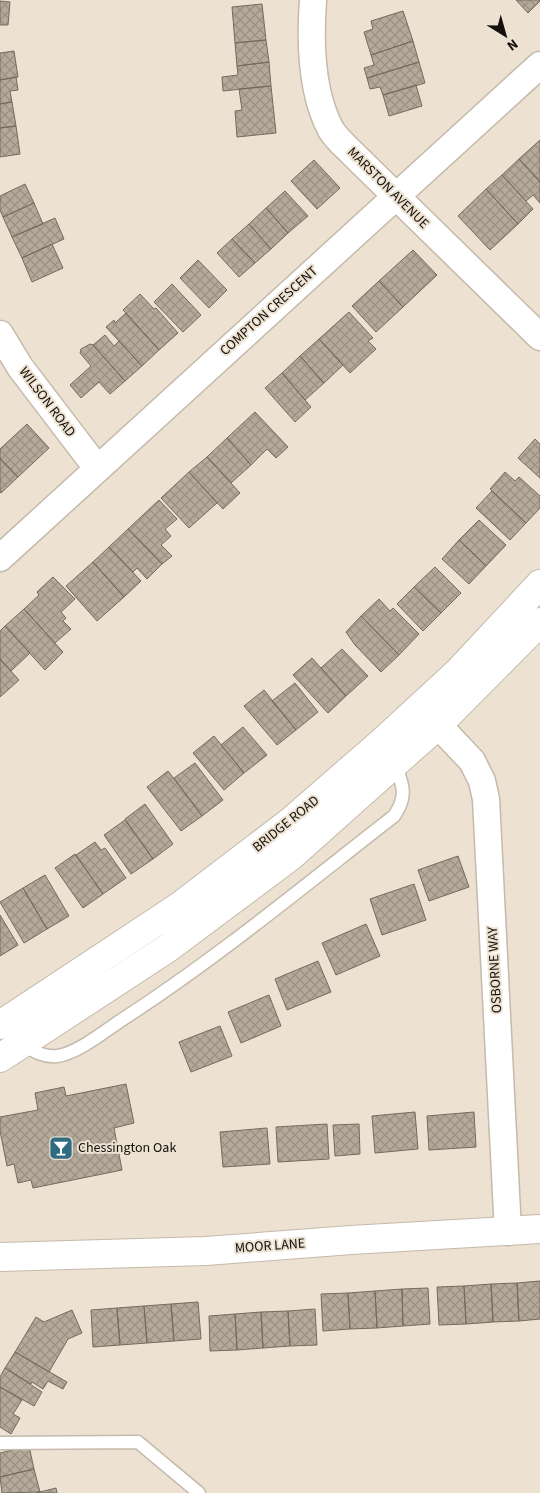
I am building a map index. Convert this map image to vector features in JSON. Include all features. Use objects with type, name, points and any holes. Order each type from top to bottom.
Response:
[{"type":"street","name":"MARSTON AVENUE","points":[[313,0],[312,59],[322,107],[332,131],[352,153],[540,337]]},
{"type":"street","name":"COMPTON CRESCENT","points":[[0,558],[540,65]]},
{"type":"street","name":"WILSON ROAD","points":[[0,334],[20,367],[97,468]]},
{"type":"street","name":"BRIDGE ROAD","points":[[0,1025],[180,906],[290,822],[382,742],[458,672],[540,584]]},
{"type":"street","name":"BRIDGE ROAD","points":[[11,1051],[168,948],[283,862],[438,725],[540,622]]},
{"type":"street","name":"OSBORNE WAY","points":[[438,725],[472,762],[482,781],[486,799],[508,1232]]},
{"type":"street","name":"MOOR LANE","points":[[0,1257],[206,1251],[540,1229]]},
{"type":"lane","points":[[11,1051],[57,1056],[80,1047],[136,1011],[213,957],[394,816],[402,805],[404,787],[395,763]]},
{"type":"lane","points":[[0,1443],[138,1442],[199,1493]]},
{"type":"building","points":[[516,0],[540,0],[540,1],[528,13]]},
{"type":"building","points":[[0,1],[10,2],[8,25],[0,25]]},
{"type":"building","points":[[262,4],[266,40],[235,43],[232,7]]},
{"type":"building","points":[[403,11],[413,41],[371,55],[364,32],[373,29],[371,21]]},
{"type":"building","points":[[266,40],[269,62],[237,66],[235,43]]},
{"type":"building","points":[[413,41],[419,62],[367,78],[364,68],[374,65],[371,55]]},
{"type":"building","points":[[14,51],[18,77],[0,80],[0,53]]},
{"type":"building","points":[[269,62],[271,86],[223,91],[222,77],[238,75],[237,66]]},
{"type":"building","points":[[419,62],[425,83],[383,95],[380,87],[370,89],[367,78]]},
{"type":"building","points":[[16,77],[18,90],[10,91],[12,102],[0,104],[0,80]]},
{"type":"building","points":[[416,85],[422,106],[389,116],[383,95]]},
{"type":"building","points":[[271,86],[276,133],[237,137],[235,111],[242,110],[239,89]]},
{"type":"building","points":[[12,102],[16,126],[0,128],[0,104]]},
{"type":"building","points":[[16,126],[20,154],[0,157],[0,128]]},
{"type":"building","points":[[540,140],[540,182],[519,159]]},
{"type":"building","points":[[519,159],[540,182],[540,203],[533,195],[526,201],[502,175]]},
{"type":"building","points":[[314,160],[340,188],[317,209],[291,181]]},
{"type":"building","points":[[502,175],[533,209],[518,224],[486,189]]},
{"type":"building","points":[[25,184],[34,203],[3,217],[0,210],[0,196]]},
{"type":"building","points":[[486,189],[518,224],[490,250],[458,216]]},
{"type":"building","points":[[285,191],[308,216],[288,233],[266,208]]},
{"type":"building","points":[[34,203],[43,224],[12,237],[3,217]]},
{"type":"building","points":[[266,208],[288,233],[271,249],[249,224]]},
{"type":"building","points":[[55,218],[64,239],[22,258],[12,237]]},
{"type":"building","points":[[249,224],[271,249],[255,263],[232,239]]},
{"type":"building","points":[[232,239],[255,263],[239,277],[217,253]]},
{"type":"building","points":[[52,244],[63,268],[32,282],[22,258]]},
{"type":"building","points":[[413,250],[437,275],[403,307],[379,281]]},
{"type":"building","points":[[198,260],[227,290],[209,308],[180,278]]},
{"type":"building","points":[[379,281],[403,307],[376,332],[352,306]]},
{"type":"building","points":[[172,284],[201,315],[183,332],[154,302]]},
{"type":"building","points":[[140,294],[154,309],[156,308],[178,333],[159,350],[123,310]]},
{"type":"building","points":[[349,312],[373,338],[368,341],[376,349],[350,373],[319,339]]},
{"type":"building","points":[[126,313],[159,350],[142,366],[106,327],[114,320],[115,323]]},
{"type":"building","points":[[105,335],[114,346],[119,341],[142,366],[125,381],[93,345]]},
{"type":"building","points":[[319,339],[343,365],[324,383],[300,356]]},
{"type":"building","points":[[90,344],[125,381],[110,394],[99,382],[81,398],[70,385],[91,366],[80,353],[81,349]]},
{"type":"building","points":[[300,356],[324,383],[305,400],[282,373]]},
{"type":"building","points":[[282,373],[311,407],[295,422],[265,388]]},
{"type":"building","points":[[255,412],[288,447],[276,458],[267,449],[251,465],[227,438]]},
{"type":"building","points":[[27,424],[49,448],[18,477],[0,458],[0,449]]},
{"type":"building","points":[[227,438],[251,465],[231,483],[207,457]]},
{"type":"building","points":[[535,439],[540,444],[540,478],[518,458]]},
{"type":"building","points":[[207,457],[240,493],[223,509],[189,472]]},
{"type":"building","points":[[0,458],[18,477],[1,493],[0,492]]},
{"type":"building","points":[[189,472],[217,503],[189,528],[161,498]]},
{"type":"building","points":[[505,472],[515,481],[519,477],[540,496],[540,508],[526,523],[490,489]]},
{"type":"building","points":[[492,491],[526,523],[510,540],[476,508]]},
{"type":"building","points":[[159,500],[177,519],[165,529],[171,536],[161,545],[172,556],[162,564],[128,529]]},
{"type":"building","points":[[479,520],[506,545],[486,566],[459,540]]},
{"type":"building","points":[[128,529],[162,564],[147,579],[137,568],[133,572],[109,547]]},
{"type":"building","points":[[459,540],[486,566],[469,584],[442,559]]},
{"type":"building","points":[[109,547],[141,581],[124,597],[93,562]]},
{"type":"building","points":[[93,562],[124,597],[97,621],[66,586]]},
{"type":"building","points":[[435,567],[461,593],[441,613],[414,587]]},
{"type":"building","points":[[53,577],[75,599],[61,612],[66,618],[63,621],[71,629],[55,643],[24,609],[39,595],[37,592]]},
{"type":"building","points":[[414,587],[441,613],[423,631],[397,604]]},
{"type":"building","points":[[379,599],[390,611],[393,608],[419,634],[399,655],[361,616]]},
{"type":"building","points":[[24,609],[63,652],[45,670],[5,626]]},
{"type":"building","points":[[361,616],[399,655],[381,672],[355,645],[346,632]]},
{"type":"building","points":[[5,626],[30,653],[11,671],[0,659],[0,631]]},
{"type":"building","points":[[342,649],[368,676],[346,696],[321,668]]},
{"type":"building","points":[[312,658],[346,696],[328,713],[293,675]]},
{"type":"building","points":[[0,659],[19,680],[0,697]]},
{"type":"building","points":[[295,683],[318,712],[296,730],[272,701]]},
{"type":"building","points":[[264,690],[296,730],[277,745],[244,706]]},
{"type":"building","points":[[243,727],[267,755],[244,773],[221,745]]},
{"type":"building","points":[[214,736],[244,773],[224,790],[193,753]]},
{"type":"building","points":[[195,763],[223,800],[202,816],[174,778]]},
{"type":"building","points":[[168,771],[202,816],[181,831],[147,787]]},
{"type":"building","points":[[145,804],[173,844],[153,859],[125,819]]},
{"type":"building","points":[[125,820],[153,859],[131,874],[104,835]]},
{"type":"building","points":[[95,842],[101,850],[105,848],[126,878],[103,894],[76,855]]},
{"type":"building","points":[[75,854],[103,894],[83,908],[55,868]]},
{"type":"building","points":[[458,856],[469,887],[429,901],[418,870]]},
{"type":"building","points":[[45,875],[69,916],[47,929],[23,888]]},
{"type":"building","points":[[414,884],[426,920],[382,935],[370,899]]},
{"type":"building","points":[[23,888],[47,929],[24,943],[0,902]]},
{"type":"building","points":[[0,915],[18,945],[0,956]]},
{"type":"building","points":[[366,924],[380,956],[336,975],[322,943]]},
{"type":"building","points":[[318,961],[331,992],[287,1010],[275,979]]},
{"type":"building","points":[[269,995],[281,1026],[241,1043],[228,1012]]},
{"type":"building","points":[[220,1026],[232,1056],[191,1072],[179,1042]]},
{"type":"building","name":"Chessington Oak","points":[[126,1084],[134,1123],[114,1128],[122,1170],[33,1188],[31,1180],[18,1183],[14,1164],[7,1166],[0,1131],[0,1117],[38,1110],[35,1093],[64,1087],[66,1096]]},
{"type":"building","points":[[415,1112],[418,1149],[375,1153],[372,1116]]},
{"type":"building","points":[[474,1112],[476,1147],[429,1150],[427,1116]]},
{"type":"building","points":[[327,1124],[329,1159],[278,1162],[276,1127]]},
{"type":"building","points":[[359,1124],[360,1154],[335,1156],[333,1125]]},
{"type":"building","points":[[267,1128],[270,1164],[223,1167],[220,1132]]},
{"type":"building","points":[[540,1281],[540,1319],[519,1321],[517,1283]]},
{"type":"building","points":[[517,1283],[519,1321],[493,1322],[491,1284]]},
{"type":"building","points":[[491,1284],[493,1322],[466,1324],[464,1286]]},
{"type":"building","points":[[464,1286],[466,1324],[439,1325],[437,1287]]},
{"type":"building","points":[[428,1288],[430,1324],[403,1326],[402,1289]]},
{"type":"building","points":[[402,1289],[403,1326],[377,1328],[375,1291]]},
{"type":"building","points":[[375,1291],[377,1328],[350,1329],[348,1293]]},
{"type":"building","points":[[348,1293],[350,1329],[323,1331],[321,1294]]},
{"type":"building","points":[[198,1302],[201,1339],[174,1341],[171,1304]]},
{"type":"building","points":[[171,1304],[174,1341],[147,1343],[144,1306]]},
{"type":"building","points":[[144,1306],[147,1343],[120,1345],[117,1308]]},
{"type":"building","points":[[117,1308],[120,1345],[93,1347],[91,1310]]},
{"type":"building","points":[[315,1309],[317,1345],[290,1346],[288,1311]]},
{"type":"building","points":[[72,1310],[82,1333],[68,1339],[49,1372],[15,1352],[36,1317],[44,1322]]},
{"type":"building","points":[[288,1311],[290,1346],[263,1348],[261,1312]]},
{"type":"building","points":[[261,1312],[263,1348],[237,1350],[235,1314]]},
{"type":"building","points":[[235,1314],[237,1350],[210,1351],[209,1316]]},
{"type":"building","points":[[15,1352],[67,1382],[63,1389],[48,1381],[43,1389],[5,1368]]},
{"type":"building","points":[[5,1368],[42,1392],[34,1406],[0,1387],[0,1377]]},
{"type":"building","points":[[0,1387],[22,1400],[13,1414],[20,1418],[11,1434],[0,1427]]},
{"type":"building","points":[[29,1446],[34,1469],[0,1477],[0,1453]]},
{"type":"building","points":[[34,1469],[40,1492],[2,1493],[0,1477]]},
{"type":"building","points":[[56,1488],[57,1493],[36,1493]]},
{"type":"place","name":"Chessington Oak","points":[[61,1148]]}]
